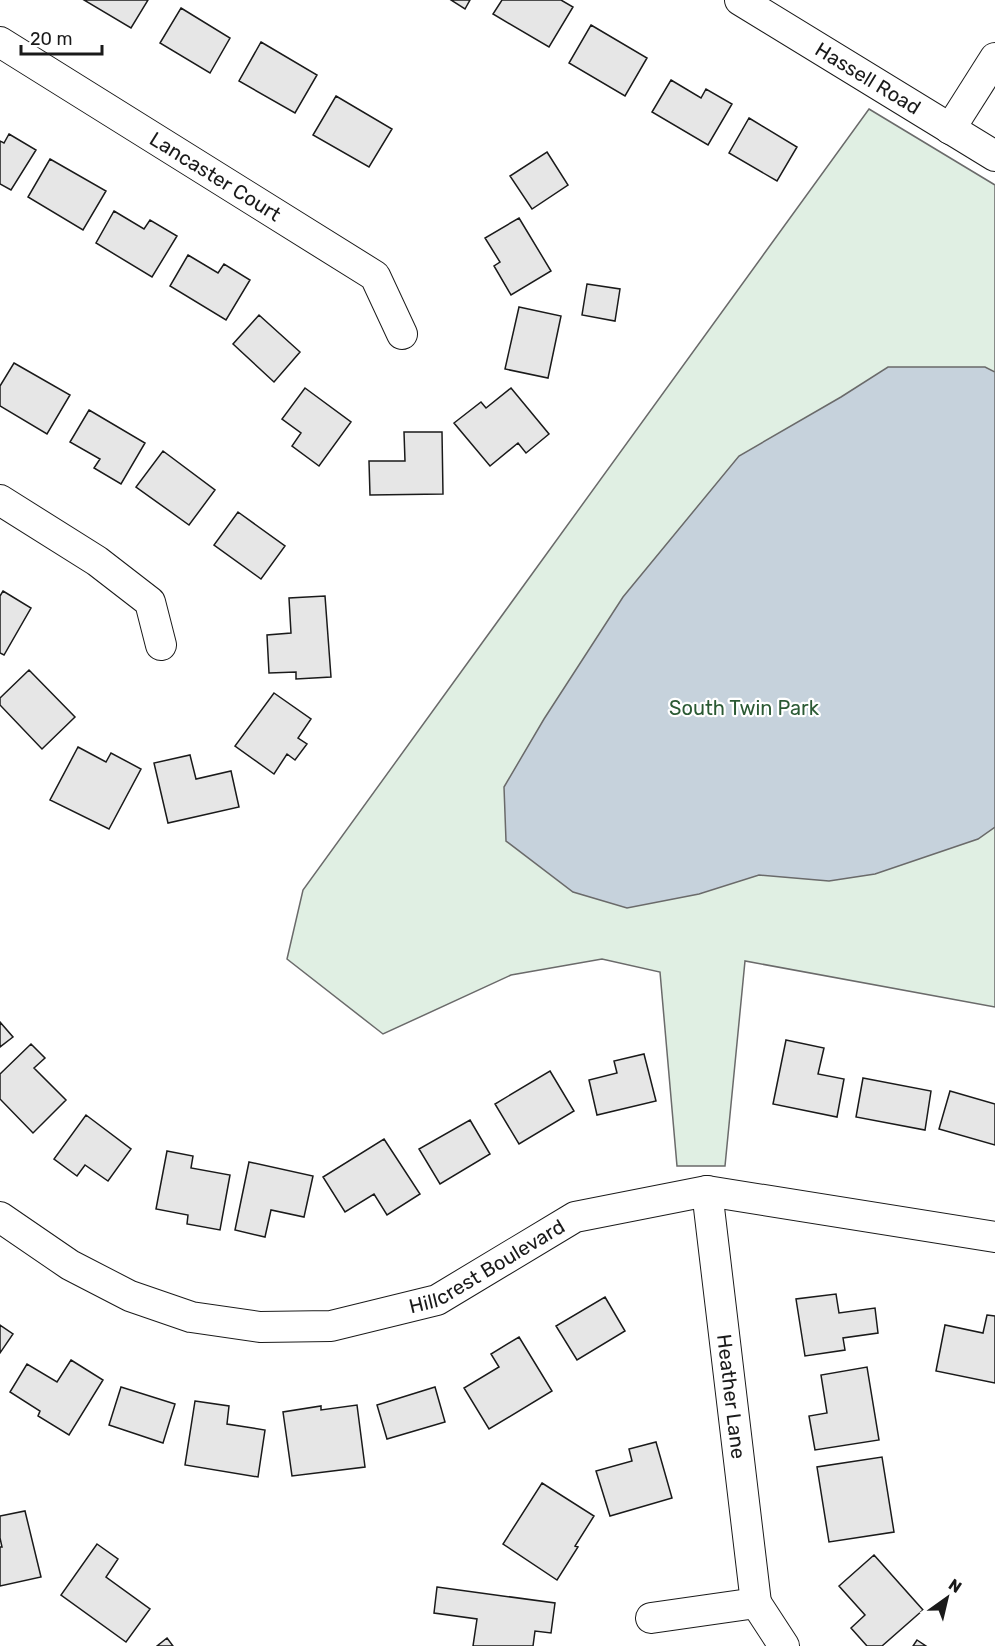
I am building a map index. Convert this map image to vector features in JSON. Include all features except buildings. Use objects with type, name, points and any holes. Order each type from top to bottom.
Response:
[{"type":"street","name":"Hassell Road","points":[[740,0],[995,156]]},
{"type":"street","name":"Lancaster Court","points":[[0,42],[375,276],[402,334]]},
{"type":"street","points":[[950,129],[995,58]]},
{"type":"street","points":[[0,500],[97,561],[150,602],[161,645]]},
{"type":"street","name":"Hillcrest Boulevard","points":[[0,1217],[70,1265],[130,1296],[191,1317],[260,1327],[331,1326],[437,1300],[575,1217],[707,1191],[995,1237]]},
{"type":"street","name":"Heather Lane","points":[[707,1191],[756,1603],[784,1646]]},
{"type":"street","points":[[651,1618],[756,1603]]},
{"type":"green space","name":"South Twin Park","points":[[869,109],[995,185],[995,1007],[745,961],[725,1166],[677,1166],[660,972],[602,959],[511,975],[383,1034],[287,959],[303,890]]},
{"type":"shaded area","points":[[888,367],[985,367],[995,372],[995,827],[978,839],[875,874],[829,881],[759,875],[699,894],[627,908],[573,892],[506,841],[504,787],[544,719],[623,597],[739,456]]}]
